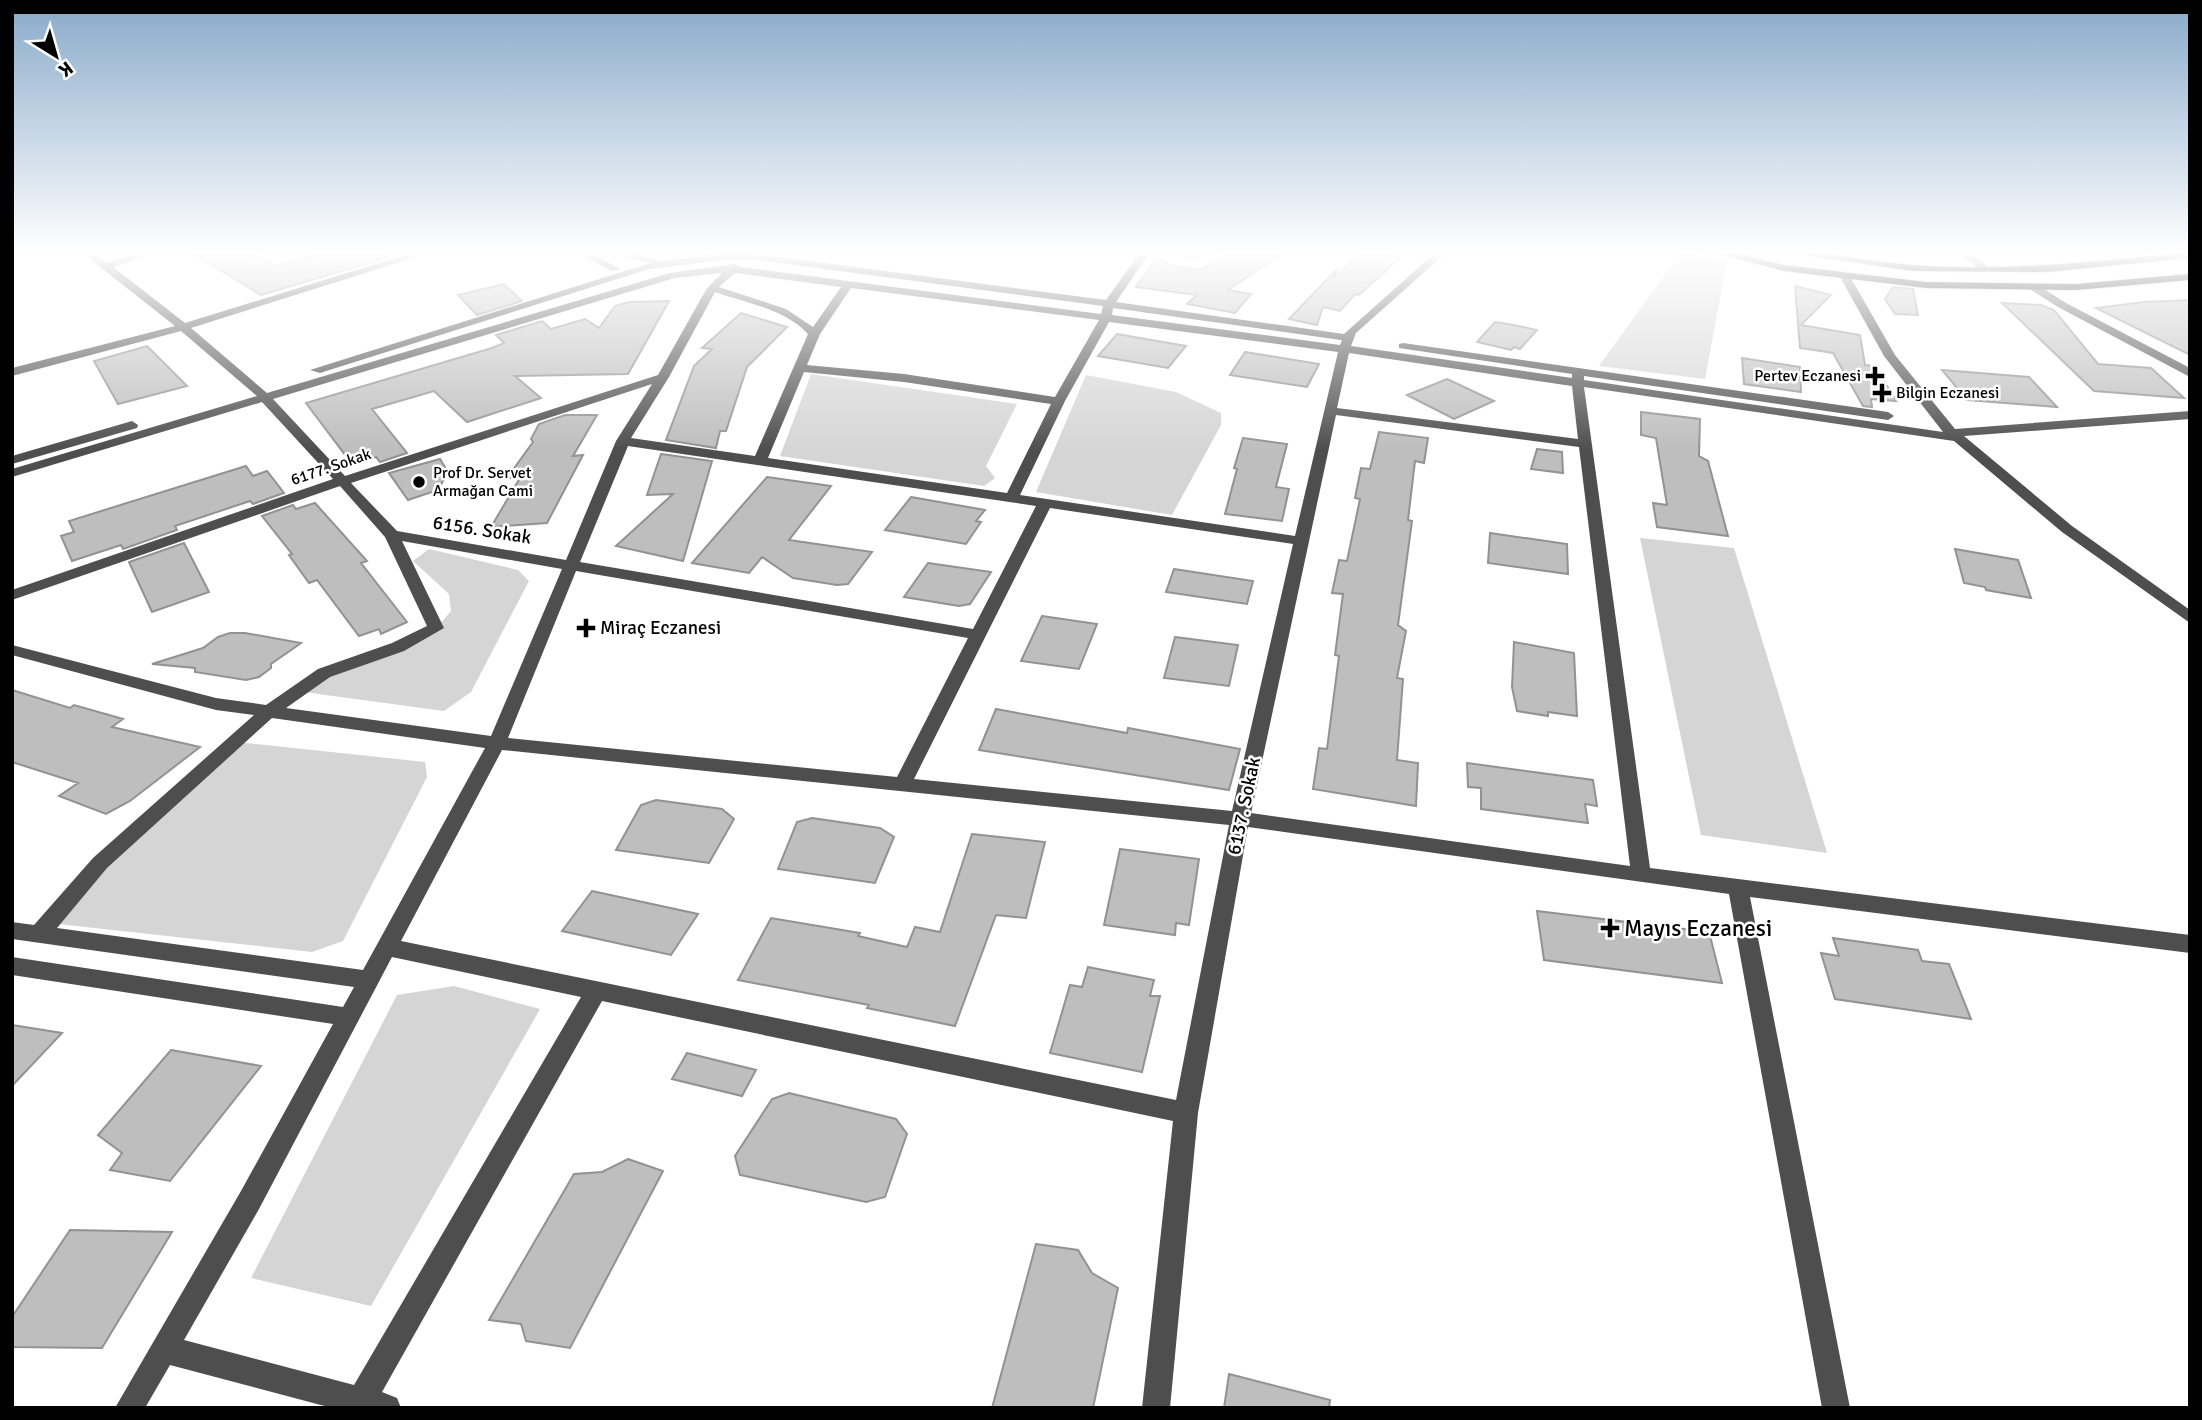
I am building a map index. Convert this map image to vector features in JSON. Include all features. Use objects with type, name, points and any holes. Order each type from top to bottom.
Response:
[{"type":"street","points":[[39,934],[100,863],[268,711],[324,673],[398,648],[421,633],[436,628],[393,535],[261,393],[171,317]]},
{"type":"street","points":[[12,372],[215,317]]},
{"type":"street","points":[[12,473],[491,317]]},
{"type":"street","points":[[12,460],[526,317]]},
{"type":"street","points":[[129,1408],[250,1200],[497,743],[623,441],[696,317]]},
{"type":"street","points":[[796,317],[807,324],[814,334]]},
{"type":"street","points":[[760,461],[798,369],[814,334],[826,317]]},
{"type":"street","points":[[1092,317],[1346,343]]},
{"type":"street","points":[[1190,317],[1346,343],[1952,432],[2190,415]]},
{"type":"street","points":[[1346,343],[1367,317]]},
{"type":"street","points":[[1868,317],[1890,356],[1952,432],[2067,529],[2190,618]]},
{"type":"street","points":[[2085,317],[2190,373]]},
{"type":"street","points":[[1012,498],[1059,401],[1105,319]]},
{"type":"street","name":"6137. Sokak","points":[[1156,1408],[1186,1114],[1240,819],[1346,343]]},
{"type":"street","points":[[798,369],[904,378],[1059,401]]},
{"type":"street","name":"6177. Sokak","points":[[12,595],[342,481],[663,377]]},
{"type":"street","points":[[1578,377],[1643,378],[1952,432]]},
{"type":"street","points":[[1578,377],[1641,874]]},
{"type":"street","points":[[1331,411],[1585,444]]},
{"type":"street","points":[[623,441],[1301,541]]},
{"type":"street","points":[[902,785],[1045,503]]},
{"type":"street","name":"6156. Sokak","points":[[393,535],[978,635]]},
{"type":"street","points":[[12,650],[216,704],[497,743],[1240,819],[1738,887],[2190,944]]},
{"type":"street","points":[[1738,887],[1836,1408]]},
{"type":"street","points":[[12,930],[369,980]]},
{"type":"street","points":[[386,947],[1186,1114]]},
{"type":"street","points":[[12,966],[348,1017]]},
{"type":"street","points":[[163,1349],[374,1404],[596,991]]},
{"type":"shaded area","points":[[1634,317],[1717,317],[1705,379],[1599,366]]},
{"type":"shaded area","points":[[811,374],[1017,404],[986,466],[995,478],[984,486],[780,456]]},
{"type":"shaded area","points":[[1086,375],[1176,392],[1221,413],[1221,425],[1172,515],[1036,492]]},
{"type":"shaded area","points":[[1640,538],[1734,548],[1827,853],[1701,835]]},
{"type":"shaded area","points":[[429,549],[518,570],[529,581],[471,692],[444,711],[289,690],[435,630],[451,611],[449,594],[413,561]]},
{"type":"shaded area","points":[[227,741],[425,762],[427,777],[343,941],[312,952],[49,923]]},
{"type":"shaded area","points":[[454,986],[540,1009],[371,1306],[251,1278],[397,995]]},
{"type":"building","points":[[607,317],[660,317],[628,374],[515,376],[541,398],[467,422],[434,391],[372,409],[407,453],[380,462],[376,457],[352,464],[306,403],[492,348],[504,343],[496,335],[542,321],[551,329],[585,319],[599,328]]},
{"type":"building","points":[[736,317],[755,317],[787,327],[747,367],[726,431],[720,431],[716,448],[666,440],[694,366],[712,349],[702,348]]},
{"type":"building","points":[[1291,317],[1320,317],[1317,325],[1289,319]]},
{"type":"building","points":[[1798,317],[1809,317],[1801,325],[1860,335],[1865,365],[1875,366],[1896,401],[1871,399],[1872,407],[1863,406],[1833,353],[1800,348]]},
{"type":"building","points":[[2017,317],[2060,317],[2098,364],[2151,368],[2184,398],[2094,391]]},
{"type":"building","points":[[2115,317],[2190,317],[2190,355]]},
{"type":"building","points":[[1495,322],[1537,330],[1520,349],[1514,347],[1511,350],[1477,342]]},
{"type":"building","points":[[1117,334],[1186,346],[1168,368],[1098,356]]},
{"type":"building","points":[[147,346],[187,386],[118,404],[94,361]]},
{"type":"building","points":[[1245,352],[1319,364],[1307,387],[1230,375]]},
{"type":"building","points":[[1742,358],[1800,367],[1801,392],[1744,384]]},
{"type":"building","points":[[1942,370],[2029,377],[2057,407],[1967,400]]},
{"type":"building","points":[[1447,379],[1494,401],[1454,419],[1407,395]]},
{"type":"building","points":[[1641,412],[1700,419],[1699,456],[1708,461],[1728,536],[1657,527],[1653,503],[1667,505],[1656,438],[1641,435]]},
{"type":"building","points":[[565,415],[597,415],[573,456],[583,455],[547,523],[491,527],[520,478],[507,478],[533,442],[531,439],[539,424]]},
{"type":"building","points":[[1379,432],[1428,438],[1424,463],[1415,461],[1408,520],[1412,521],[1398,625],[1406,631],[1397,678],[1403,679],[1397,760],[1418,763],[1416,806],[1313,789],[1319,748],[1327,749],[1339,656],[1335,655],[1343,594],[1332,593],[1339,560],[1347,561],[1360,499],[1355,498],[1361,468],[1370,469]]},
{"type":"building","points":[[1243,438],[1287,444],[1276,487],[1289,489],[1282,521],[1225,514]]},
{"type":"building","points":[[1537,449],[1562,452],[1563,473],[1531,469]]},
{"type":"building","points":[[661,454],[712,461],[683,561],[616,546],[673,494],[647,495]]},
{"type":"building","name":"Prof Dr. Servet Armağan Cami","points":[[440,459],[448,472],[438,490],[408,500],[389,473]]},
{"type":"building","points":[[246,466],[253,476],[267,471],[284,493],[253,504],[250,501],[175,526],[177,530],[123,549],[121,545],[72,561],[61,536],[74,532],[69,521]]},
{"type":"building","points":[[767,477],[831,486],[789,540],[872,552],[848,584],[837,585],[793,578],[762,557],[749,573],[692,563]]},
{"type":"building","points":[[911,497],[985,510],[976,521],[981,522],[966,544],[885,530]]},
{"type":"building","points":[[315,503],[367,561],[361,563],[407,622],[381,634],[379,629],[359,636],[317,580],[309,583],[289,555],[292,554],[262,516],[293,505],[296,509]]},
{"type":"building","points":[[1490,533],[1567,544],[1568,574],[1488,563]]},
{"type":"building","points":[[184,543],[209,592],[152,612],[129,562]]},
{"type":"building","points":[[1955,549],[2018,560],[2031,598],[1964,583]]},
{"type":"building","points":[[928,563],[991,572],[970,604],[959,606],[904,597]]},
{"type":"building","points":[[1174,569],[1253,581],[1247,604],[1166,592]]},
{"type":"building","points":[[1042,616],[1097,624],[1079,669],[1021,661]]},
{"type":"building","points":[[230,633],[301,643],[271,664],[271,668],[259,677],[246,680],[195,672],[195,668],[152,664],[203,648],[218,637]]},
{"type":"building","points":[[1175,637],[1238,645],[1229,686],[1164,678]]},
{"type":"building","points":[[1514,642],[1574,653],[1577,716],[1548,712],[1548,716],[1517,711],[1512,687]]},
{"type":"building","points":[[12,690],[70,708],[74,705],[123,719],[112,727],[200,747],[130,801],[106,814],[59,796],[78,783],[12,762]]},
{"type":"building","points":[[996,709],[1127,733],[1128,728],[1240,749],[1229,790],[979,750]]},
{"type":"building","points":[[1467,763],[1593,780],[1597,806],[1585,804],[1588,823],[1481,809],[1481,788],[1468,787]]},
{"type":"building","points":[[656,800],[722,809],[734,819],[709,863],[616,850],[641,805]]},
{"type":"building","points":[[812,818],[880,828],[894,837],[875,883],[778,869],[797,822]]},
{"type":"building","points":[[972,834],[1045,842],[1026,918],[996,915],[955,1026],[867,1008],[869,1005],[738,980],[771,918],[860,933],[858,936],[907,947],[915,927],[940,932]]},
{"type":"building","points":[[1120,849],[1199,859],[1189,925],[1176,923],[1175,935],[1104,925]]},
{"type":"building","points":[[592,891],[698,914],[671,955],[562,931]]},
{"type":"building","points":[[1537,911],[1709,932],[1722,983],[1544,960]]},
{"type":"building","points":[[1833,938],[1918,950],[1922,961],[1949,964],[1971,1019],[1835,999],[1821,953],[1839,956]]},
{"type":"building","points":[[1088,967],[1154,980],[1150,996],[1160,996],[1142,1072],[1050,1053],[1070,985],[1082,987]]},
{"type":"building","points":[[12,1025],[62,1033],[12,1086]]},
{"type":"building","points":[[171,1050],[261,1066],[170,1181],[110,1170],[122,1153],[98,1135]]},
{"type":"building","points":[[687,1053],[756,1070],[742,1096],[672,1079]]},
{"type":"building","points":[[789,1093],[896,1119],[907,1134],[885,1197],[866,1202],[740,1175],[735,1156],[772,1099]]},
{"type":"building","points":[[628,1159],[663,1171],[570,1348],[526,1341],[521,1324],[489,1320],[574,1174],[602,1172]]},
{"type":"building","points":[[70,1230],[172,1232],[102,1348],[12,1347],[12,1317]]},
{"type":"building","points":[[1036,1244],[1078,1250],[1092,1273],[1118,1288],[1093,1408],[992,1408]]},
{"type":"building","points":[[1229,1374],[1330,1400],[1329,1408],[1224,1408]]},
{"type":"place","name":"Pertev Eczanesi","points":[[1875,376]]},
{"type":"place","name":"Bilgin Eczanesi","points":[[1882,393]]},
{"type":"place","name":"Prof Dr. Servet Armağan Cami","points":[[419,482]]},
{"type":"place","name":"Miraç Eczanesi","points":[[586,628]]},
{"type":"place","name":"Mayıs Eczanesi","points":[[1610,928]]}]
